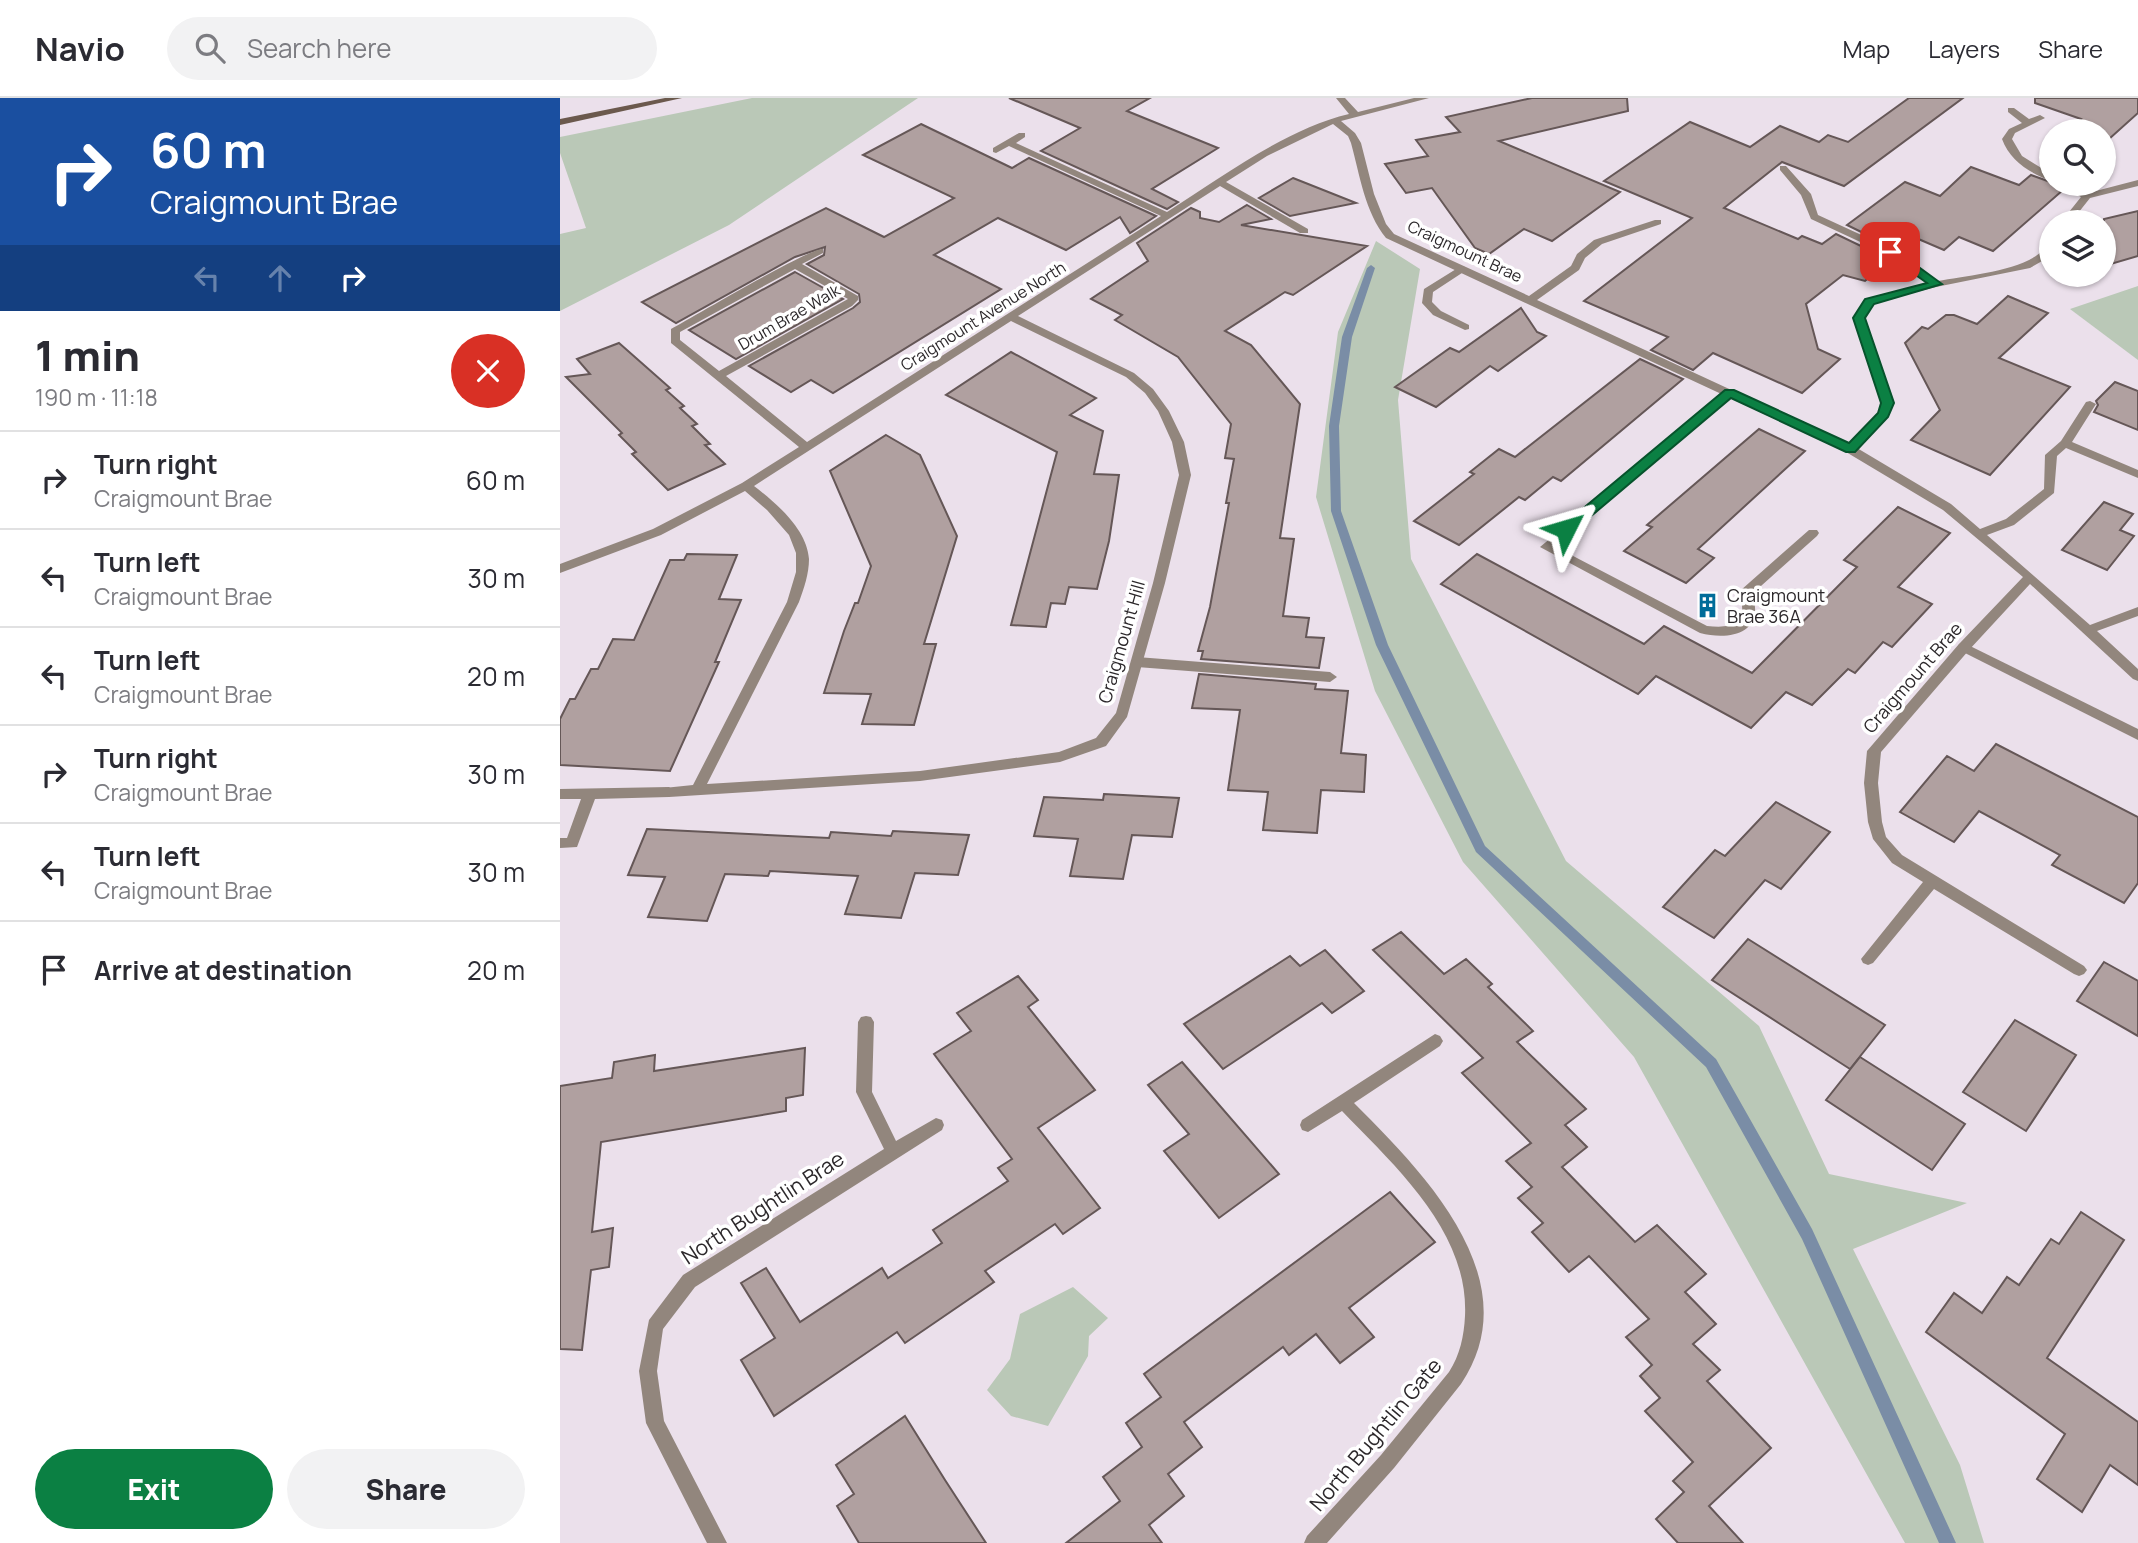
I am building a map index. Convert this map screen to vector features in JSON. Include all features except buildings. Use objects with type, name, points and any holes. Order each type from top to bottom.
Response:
[{"type":"main road","points":[[560,122],[678,98]]},
{"type":"street","points":[[1340,98],[1354,114]]},
{"type":"street","name":"Craigmount Avenue North","points":[[560,569],[657,533],[746,486],[1264,154],[1334,120],[1425,98]]},
{"type":"street","points":[[2011,110],[2027,122]]},
{"type":"street","points":[[2039,172],[2010,150],[2007,139],[2012,131],[2040,118]]},
{"type":"street","name":"Craigmount Brae","points":[[1334,120],[1352,135],[1356,143],[1369,194],[1381,225],[1390,236],[1850,449],[1912,483],[1980,533],[2138,676]]},
{"type":"street","points":[[996,150],[1022,135]]},
{"type":"street","points":[[1009,143],[1167,215]]},
{"type":"street","points":[[1783,169],[1806,194],[1814,217],[1890,252],[1936,284]]},
{"type":"street","points":[[1219,182],[1304,231]]},
{"type":"street","points":[[2116,189],[2138,183]]},
{"type":"street","points":[[2076,210],[2087,196]]},
{"type":"street","points":[[1290,223],[1304,216]]},
{"type":"street","name":"Craigmount Brae","points":[[1531,300],[1575,268],[1581,256],[1598,242],[1658,222]]},
{"type":"street","points":[[807,447],[675,341],[675,331],[819,251]]},
{"type":"street","points":[[1850,449],[1884,414],[1888,403],[1859,318],[1869,302],[1936,284],[2026,266],[2039,259]]},
{"type":"street","name":"Drum Brae Walk","points":[[718,376],[854,298],[794,264]]},
{"type":"street","points":[[1461,269],[1428,291],[1427,303],[1437,313],[1465,327]]},
{"type":"street","name":"Craigmount Hill","points":[[560,794],[669,792],[920,776],[1059,757],[1101,742],[1122,714],[1159,583],[1185,475],[1178,442],[1163,411],[1149,391],[1130,375],[1012,317]]},
{"type":"street","points":[[1729,393],[1546,547],[1704,630],[1725,634],[1740,629],[1748,620],[1751,605],[1745,593],[1813,533]]},
{"type":"street","points":[[1980,533],[2010,522],[2050,491],[2051,455],[2065,443],[2090,404]]},
{"type":"street","points":[[2065,443],[2138,474]]},
{"type":"street","points":[[697,790],[793,602],[802,578],[802,552],[793,533],[760,496],[746,486]]},
{"type":"street","name":"Craigmount Brae","points":[[2030,577],[1964,647],[1874,751],[1871,783],[1875,822],[1880,839],[1897,859],[2079,970]]},
{"type":"street","points":[[2088,630],[2138,611]]},
{"type":"street","points":[[1964,647],[2138,735]]},
{"type":"street","points":[[1137,662],[1330,677]]},
{"type":"street","points":[[560,843],[572,843],[590,793]]},
{"type":"street","points":[[1868,959],[1931,882]]},
{"type":"street","points":[[866,1022],[864,1092],[893,1152]]},
{"type":"street","points":[[1308,1125],[1435,1041]]},
{"type":"street","name":"North Bughtlin Gate","points":[[1314,1543],[1365,1490],[1462,1367],[1474,1325],[1472,1284],[1463,1253],[1440,1213],[1406,1168],[1345,1102]]},
{"type":"street","name":"North Bughtlin Brae","points":[[717,1543],[655,1423],[648,1371],[655,1326],[689,1281],[936,1125]]},
{"type":"green space","points":[[752,98],[918,98],[729,225],[560,311],[560,234],[586,228],[560,153],[560,137]]},
{"type":"green space","points":[[1376,241],[1420,269],[1398,400],[1411,559],[1566,861],[1759,1026],[1829,1174],[1967,1203],[1853,1249],[1960,1465],[1984,1543],[1905,1543],[1634,1057],[1463,862],[1375,691],[1316,497],[1338,332]]},
{"type":"green space","points":[[2138,286],[2138,360],[2070,309]]},
{"type":"green space","points":[[1073,1287],[1108,1318],[1089,1336],[1088,1356],[1048,1426],[1011,1416],[987,1390],[1010,1359],[1020,1314]]},
{"type":"waterway","points":[[1371,268],[1347,337],[1334,426],[1336,511],[1382,645],[1480,849],[1711,1063],[1807,1234],[1948,1543]]},
{"type":"place","name":"Craigmount Brae 36A","points":[[1707,606]]},
{"type":"route","points":[[1566,529],[1729,393],[1850,449],[1884,414],[1888,403],[1859,318],[1869,302],[1936,284],[1890,252]]}]
